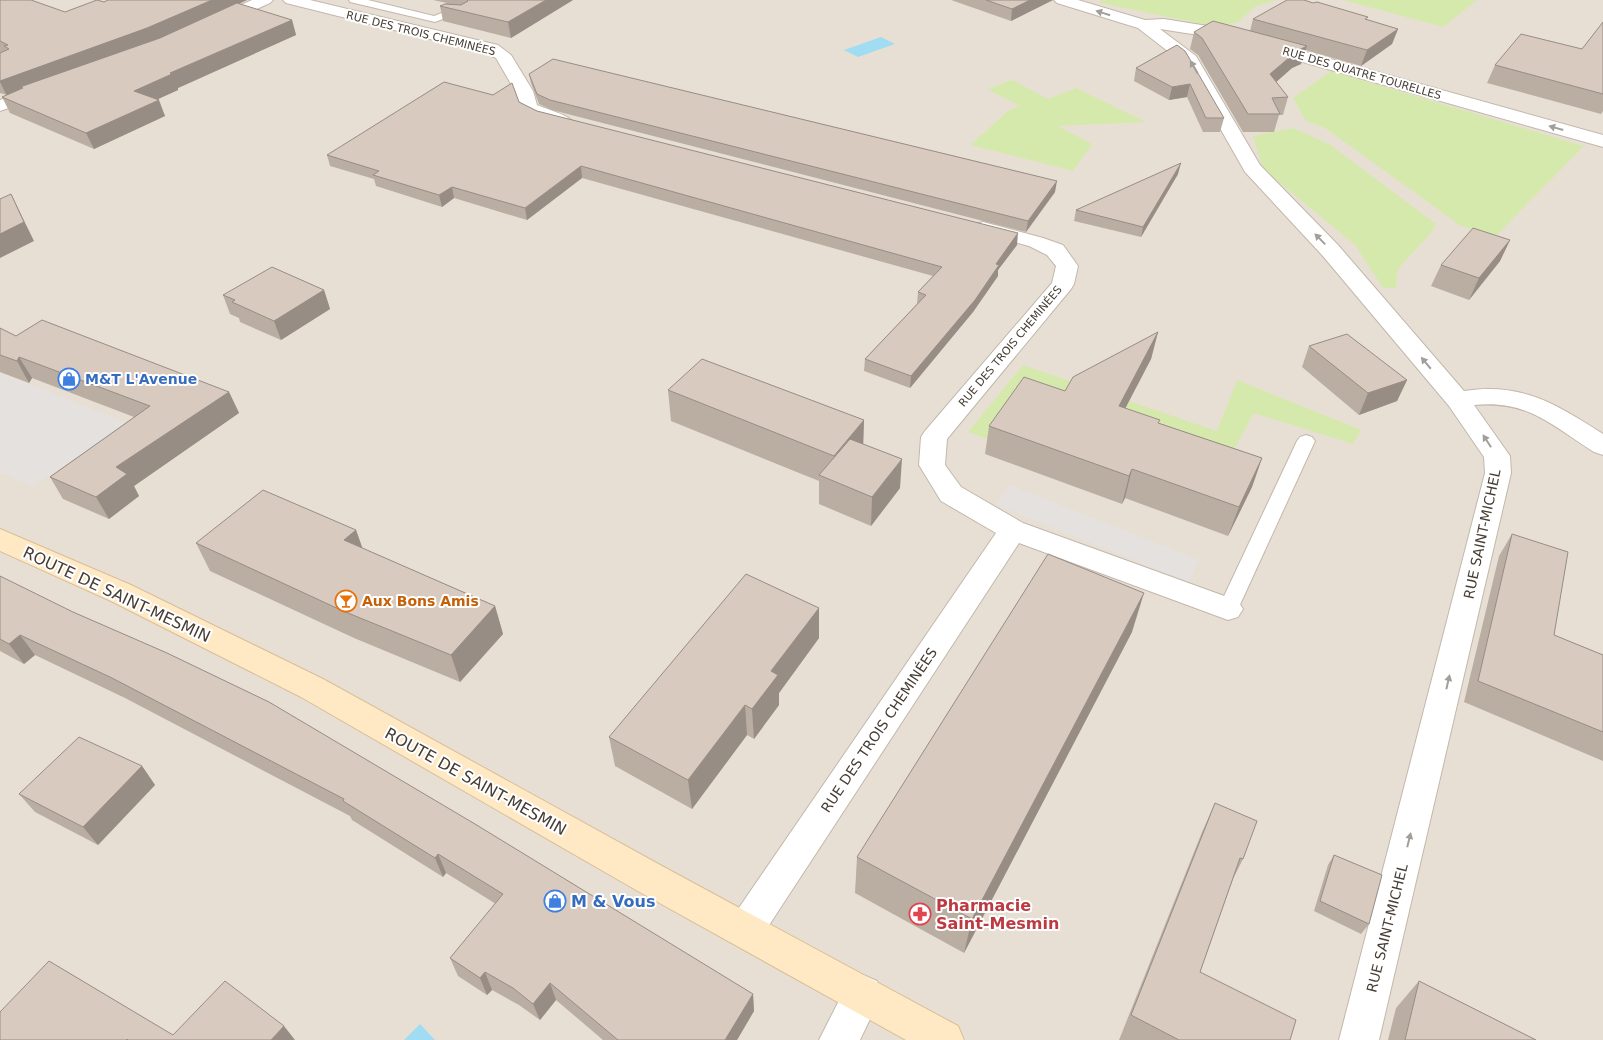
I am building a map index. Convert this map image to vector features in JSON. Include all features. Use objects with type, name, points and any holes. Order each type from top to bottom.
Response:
[{"type":"main road","name":"ROUTE DE SAINT-MESMIN","points":[[0,539],[121,593],[312,688],[944,1040]]},
{"type":"street","points":[[204,28],[265,0]]},
{"type":"street","name":"RUE DES TROIS CHEMINÉES","points":[[292,0],[492,49],[503,55],[524,91],[529,108],[544,116],[583,126]]},
{"type":"street","name":"RUE DES QUATRE TOURELLES","points":[[1062,0],[1144,25],[1164,24],[1220,33],[1603,141]]},
{"type":"street","name":"RUE SAINT-MICHEL","points":[[1144,25],[1190,60],[1252,168],[1330,250],[1458,400],[1497,456],[1498,473],[1359,1040]]},
{"type":"street","points":[[0,106],[56,85]]},
{"type":"street","name":"RUE DES TROIS CHEMINÉES","points":[[962,223],[1036,242],[1055,250],[1067,266],[1063,284],[934,437],[932,465],[951,494],[1013,530],[1228,609]]},
{"type":"street","points":[[1458,400],[1483,397],[1508,397],[1525,400],[1603,446]]},
{"type":"street","name":"RUE DES TROIS CHEMINÉES","points":[[745,930],[1013,530]]},
{"type":"street","points":[[839,1040],[863,994]]},
{"type":"lane","points":[[354,0],[435,19],[447,14],[464,15]]},
{"type":"lane","points":[[1228,609],[1306,441]]},
{"type":"shaded area","points":[[0,0],[1603,0],[1603,1040],[0,1040]]},
{"type":"shaded area","points":[[0,373],[129,424],[32,486],[0,472]]},
{"type":"shaded area","points":[[1010,485],[1199,560],[1188,582],[996,505]]},
{"type":"green space","points":[[1101,0],[1277,0],[1256,6],[1238,22],[1216,27],[1100,3]]},
{"type":"green space","points":[[1343,0],[1477,0],[1443,27]]},
{"type":"green space","points":[[1331,71],[1584,146],[1496,236],[1461,226],[1325,128],[1306,121],[1293,98]]},
{"type":"green space","points":[[1012,80],[1048,99],[1076,88],[1146,122],[1058,126],[1092,144],[1073,171],[970,145],[1009,110],[1020,106],[987,89]]},
{"type":"green space","points":[[1293,128],[1329,144],[1436,224],[1430,234],[1398,269],[1396,288],[1383,288],[1355,245],[1263,169],[1253,136]]},
{"type":"green space","points":[[1023,365],[1217,431],[1237,380],[1361,430],[1353,444],[1254,413],[1220,475],[994,441],[968,432]]},
{"type":"water","points":[[881,37],[895,44],[858,57],[844,50]]},
{"type":"water","points":[[420,1024],[435,1040],[404,1040]]},
{"type":"building","points":[[0,0],[31,0],[65,12],[97,0],[104,2],[108,0],[212,0],[147,28],[0,81],[0,53],[9,49],[4,46],[8,45],[0,41]]},
{"type":"building","points":[[467,0],[546,0],[508,22],[440,6],[445,4],[461,5]]},
{"type":"building","points":[[986,0],[1030,0],[1012,9]]},
{"type":"building","points":[[1287,0],[1317,2],[1368,17],[1365,19],[1398,29],[1367,50],[1253,19]]},
{"type":"building","points":[[237,3],[292,20],[170,73],[172,74],[134,91],[159,100],[86,133],[2,97],[23,88],[20,87],[160,38]]},
{"type":"building","points":[[1213,21],[1307,46],[1297,51],[1270,74],[1288,97],[1272,98],[1280,114],[1248,114],[1202,38],[1194,32]]},
{"type":"building","points":[[1603,22],[1603,94],[1495,65],[1521,34],[1582,49]]},
{"type":"building","points":[[1177,45],[1185,51],[1224,118],[1206,118],[1190,84],[1172,87],[1136,68]]},
{"type":"building","points":[[553,59],[1057,181],[1028,221],[550,100],[537,94],[529,74]]},
{"type":"building","points":[[444,82],[493,95],[512,83],[519,102],[537,111],[1018,233],[996,264],[999,265],[975,300],[911,376],[865,359],[926,295],[918,292],[942,267],[581,166],[525,208],[452,187],[439,195],[373,175],[379,171],[327,155]]},
{"type":"building","points":[[1181,163],[1143,227],[1076,210]]},
{"type":"building","points":[[11,194],[24,222],[0,234],[0,199]]},
{"type":"building","points":[[1473,228],[1510,240],[1479,278],[1441,265]]},
{"type":"building","points":[[272,267],[324,290],[274,321],[232,302],[235,300],[223,295]]},
{"type":"building","points":[[42,320],[229,392],[116,467],[127,474],[96,497],[50,477],[150,406],[19,357],[17,361],[0,355],[0,328],[16,336]]},
{"type":"building","points":[[1158,332],[1119,406],[1160,420],[1158,423],[1262,458],[1239,507],[1132,469],[1129,476],[989,426],[1024,377],[1065,391],[1073,377]]},
{"type":"building","points":[[1347,334],[1407,380],[1368,393],[1309,346]]},
{"type":"building","points":[[702,359],[864,420],[834,456],[668,390]]},
{"type":"building","points":[[850,439],[902,459],[872,497],[819,475]]},
{"type":"building","points":[[263,490],[356,530],[344,540],[495,606],[451,655],[343,611],[196,543]]},
{"type":"building","points":[[1512,534],[1568,552],[1554,635],[1603,655],[1603,732],[1478,681]]},
{"type":"building","points":[[1048,554],[1144,593],[972,919],[857,857]]},
{"type":"building","points":[[746,574],[819,608],[771,671],[778,675],[752,709],[745,705],[688,780],[609,737]]},
{"type":"building","points":[[0,576],[73,612],[167,653],[269,702],[475,824],[753,994],[725,1040],[618,1040],[550,983],[533,1004],[513,988],[485,972],[480,978],[450,958],[503,894],[438,854],[435,858],[343,801],[344,799],[112,678],[20,635],[9,644],[0,639]]},
{"type":"building","points":[[79,737],[142,766],[83,827],[19,794]]},
{"type":"building","points":[[1215,803],[1257,821],[1243,859],[1240,858],[1200,972],[1296,1020],[1290,1040],[1179,1040],[1131,1015]]},
{"type":"building","points":[[1334,855],[1382,875],[1369,924],[1320,901]]},
{"type":"building","points":[[49,961],[173,1035],[225,981],[284,1026],[271,1040],[0,1040],[0,1012]]},
{"type":"building","points":[[1419,981],[1536,1040],[1405,1040]]},
{"type":"place","name":"M&T L'Avenue","points":[[69,379]]},
{"type":"place","name":"Aux Bons Amis","points":[[346,601]]},
{"type":"place","name":"M & Vous","points":[[555,901]]},
{"type":"place","name":"Pharmacie Saint-Mesmin","points":[[920,914]]}]
